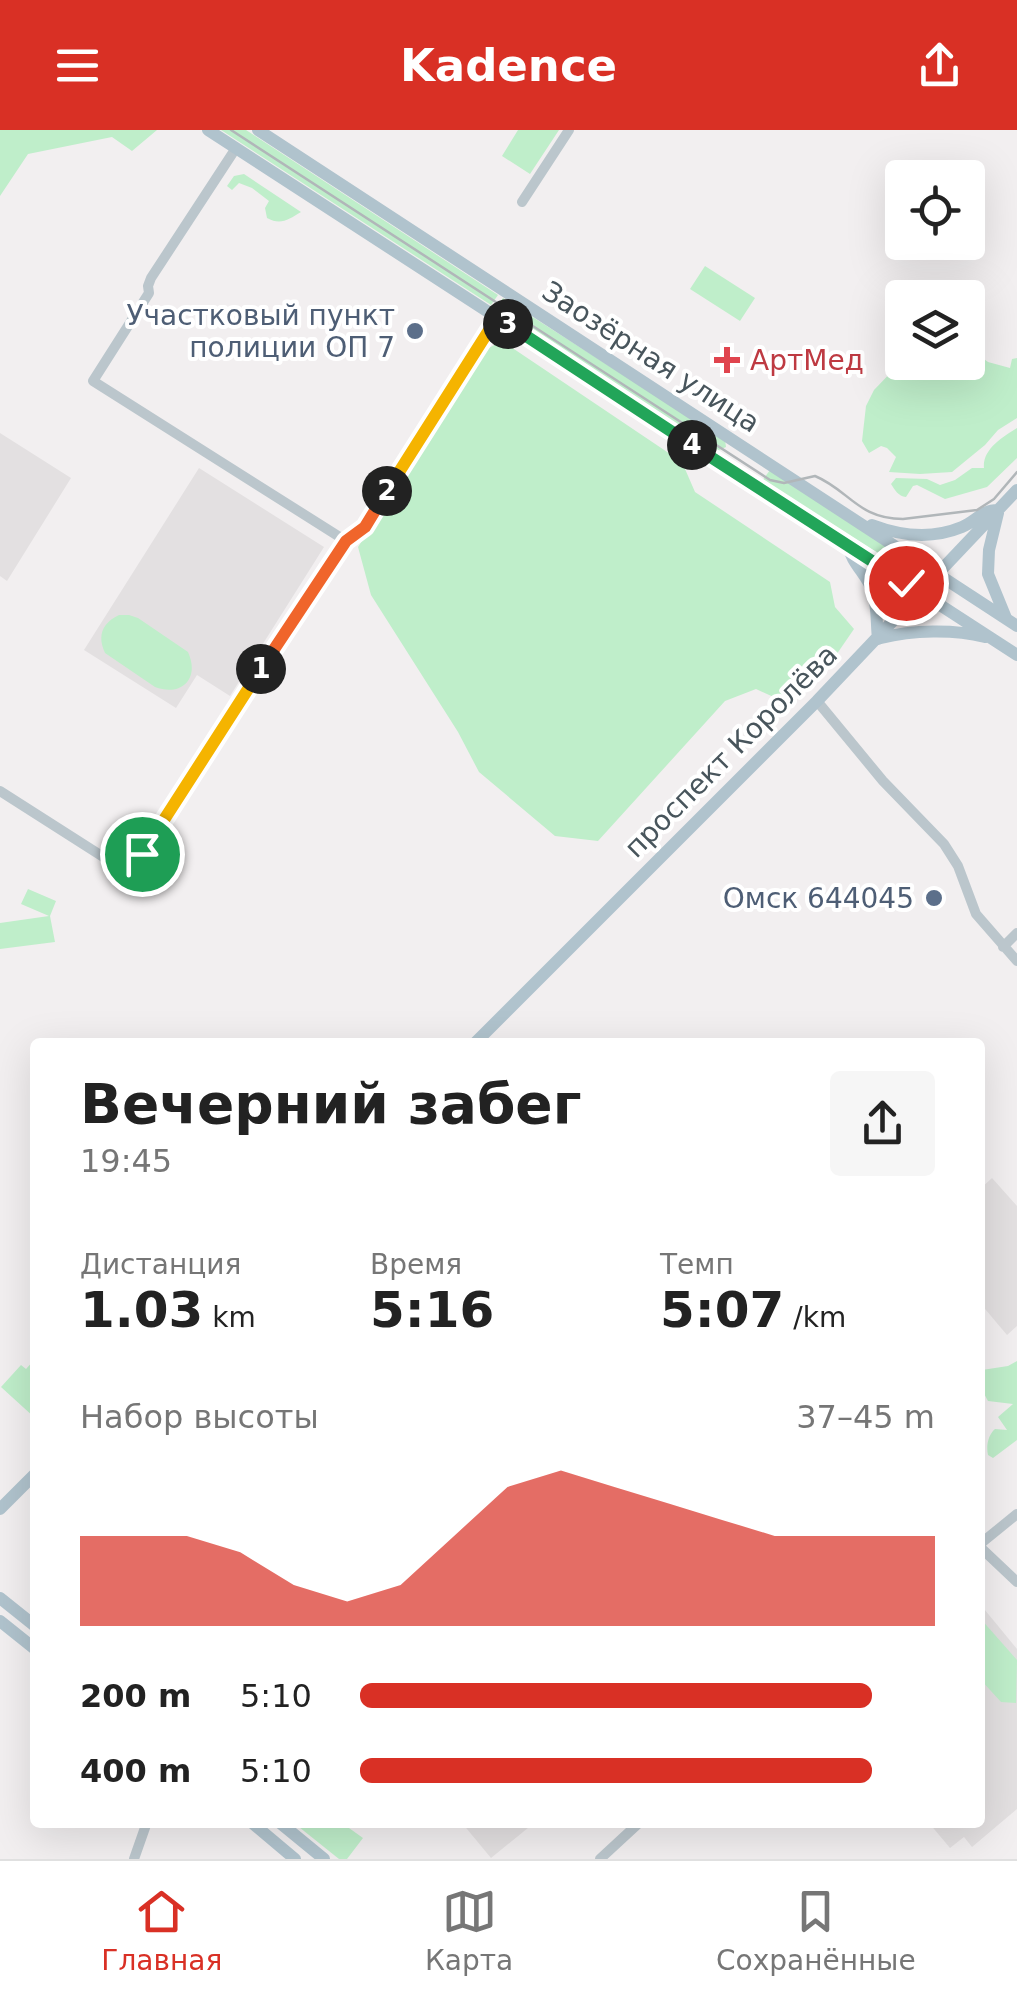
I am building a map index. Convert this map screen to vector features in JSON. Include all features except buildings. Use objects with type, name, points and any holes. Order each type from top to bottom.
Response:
[{"type":"main road","name":"Заозёрная улица","points":[[208,130],[1017,655]]},
{"type":"main road","name":"Заозёрная улица","points":[[258,130],[1011,622]]},
{"type":"main road","points":[[720,463],[735,440]]},
{"type":"main road","name":"проспект Королёва","points":[[480,1038],[818,701],[1017,490]]},
{"type":"main road","points":[[856,520],[905,534],[930,535],[964,526],[988,510],[998,510],[988,574],[993,592],[1011,622]]},
{"type":"main road","points":[[848,545],[850,556],[865,575],[874,597],[878,639],[934,633],[992,638]]},
{"type":"main road","points":[[0,1509],[30,1479]]},
{"type":"main road","points":[[0,1598],[30,1622]]},
{"type":"main road","points":[[0,1621],[30,1646]]},
{"type":"main road","points":[[257,1828],[295,1859]]},
{"type":"main road","points":[[287,1828],[321,1858]]},
{"type":"street","points":[[522,202],[569,130]]},
{"type":"street","points":[[236,148],[151,278],[149,293],[94,382],[346,541]]},
{"type":"street","points":[[0,791],[130,874],[346,541],[365,527],[498,316]]},
{"type":"street","points":[[818,701],[882,781],[944,844],[958,866],[976,914],[1017,961]]},
{"type":"street","points":[[1003,947],[1017,933]]},
{"type":"street","points":[[985,1539],[1017,1514]]},
{"type":"street","points":[[985,1546],[1017,1582]]},
{"type":"street","points":[[134,1859],[145,1828]]},
{"type":"street","points":[[600,1859],[634,1828]]},
{"type":"shaded area","points":[[0,433],[71,478],[7,581],[0,576]]},
{"type":"shaded area","points":[[199,468],[324,547],[230,696],[197,675],[176,708],[84,650]]},
{"type":"shaded area","points":[[992,1178],[1017,1206],[1017,1326],[1007,1335],[985,1309],[985,1184]]},
{"type":"shaded area","points":[[985,1610],[1017,1649],[1017,1809],[972,1847],[964,1837],[950,1848],[933,1828],[985,1828]]},
{"type":"shaded area","points":[[466,1828],[528,1828],[491,1858]]},
{"type":"green space","points":[[0,130],[157,130],[132,151],[112,137],[28,154],[0,196]]},
{"type":"green space","points":[[221,130],[246,130],[498,295],[491,305]]},
{"type":"green space","points":[[518,130],[559,130],[530,174],[502,156]]},
{"type":"green space","points":[[244,174],[301,212],[281,221],[267,218],[265,208],[269,201],[239,183],[232,190],[227,186],[234,176]]},
{"type":"green space","points":[[705,266],[755,298],[740,321],[690,289]]},
{"type":"green space","points":[[503,298],[725,440],[726,447],[717,451],[496,308]]},
{"type":"green space","points":[[498,343],[511,347],[682,462],[695,492],[830,582],[835,607],[854,629],[832,661],[789,704],[756,689],[725,701],[598,841],[555,836],[479,772],[371,595],[358,547],[487,349]]},
{"type":"green space","points":[[1017,358],[1017,418],[952,472],[889,472],[896,457],[887,448],[881,446],[869,453],[862,441],[866,406],[885,379],[985,380],[985,360],[1010,368],[1012,359]]},
{"type":"green space","points":[[1017,428],[1017,458],[987,487],[945,499],[917,485],[906,497],[891,484],[896,478],[927,479],[940,485],[972,468],[984,468],[990,450]]},
{"type":"green space","points":[[770,470],[916,566],[910,573],[762,481]]},
{"type":"green space","points":[[119,615],[138,618],[188,652],[192,670],[186,683],[173,689],[155,687],[105,653],[103,631]]},
{"type":"green space","points":[[28,889],[56,901],[50,916],[55,942],[0,949],[0,923],[49,916],[21,904]]},
{"type":"green space","points":[[1017,1361],[1017,1440],[993,1458],[988,1455],[989,1437],[995,1429],[1007,1430],[998,1417],[1013,1404],[988,1401],[985,1370]]},
{"type":"green space","points":[[21,1365],[26,1369],[30,1365],[30,1413],[1,1387]]},
{"type":"green space","points":[[985,1624],[1017,1660],[1016,1703],[1001,1702],[985,1684]]},
{"type":"green space","points":[[300,1828],[349,1828],[363,1838],[347,1859],[339,1859]]},
{"type":"tram line","points":[[231,130],[770,480],[784,483],[815,476],[864,509],[903,519],[977,510],[994,499],[1017,472]]},
{"type":"place","name":"Участковый пункт полиции ОП 7","points":[[415,331]]},
{"type":"place","name":"АртМед","points":[[727,360]]},
{"type":"place","name":"Омск 644045","points":[[934,898]]},
{"type":"route","points":[[142,854],[346,541],[365,527],[498,316],[906,583]]}]
